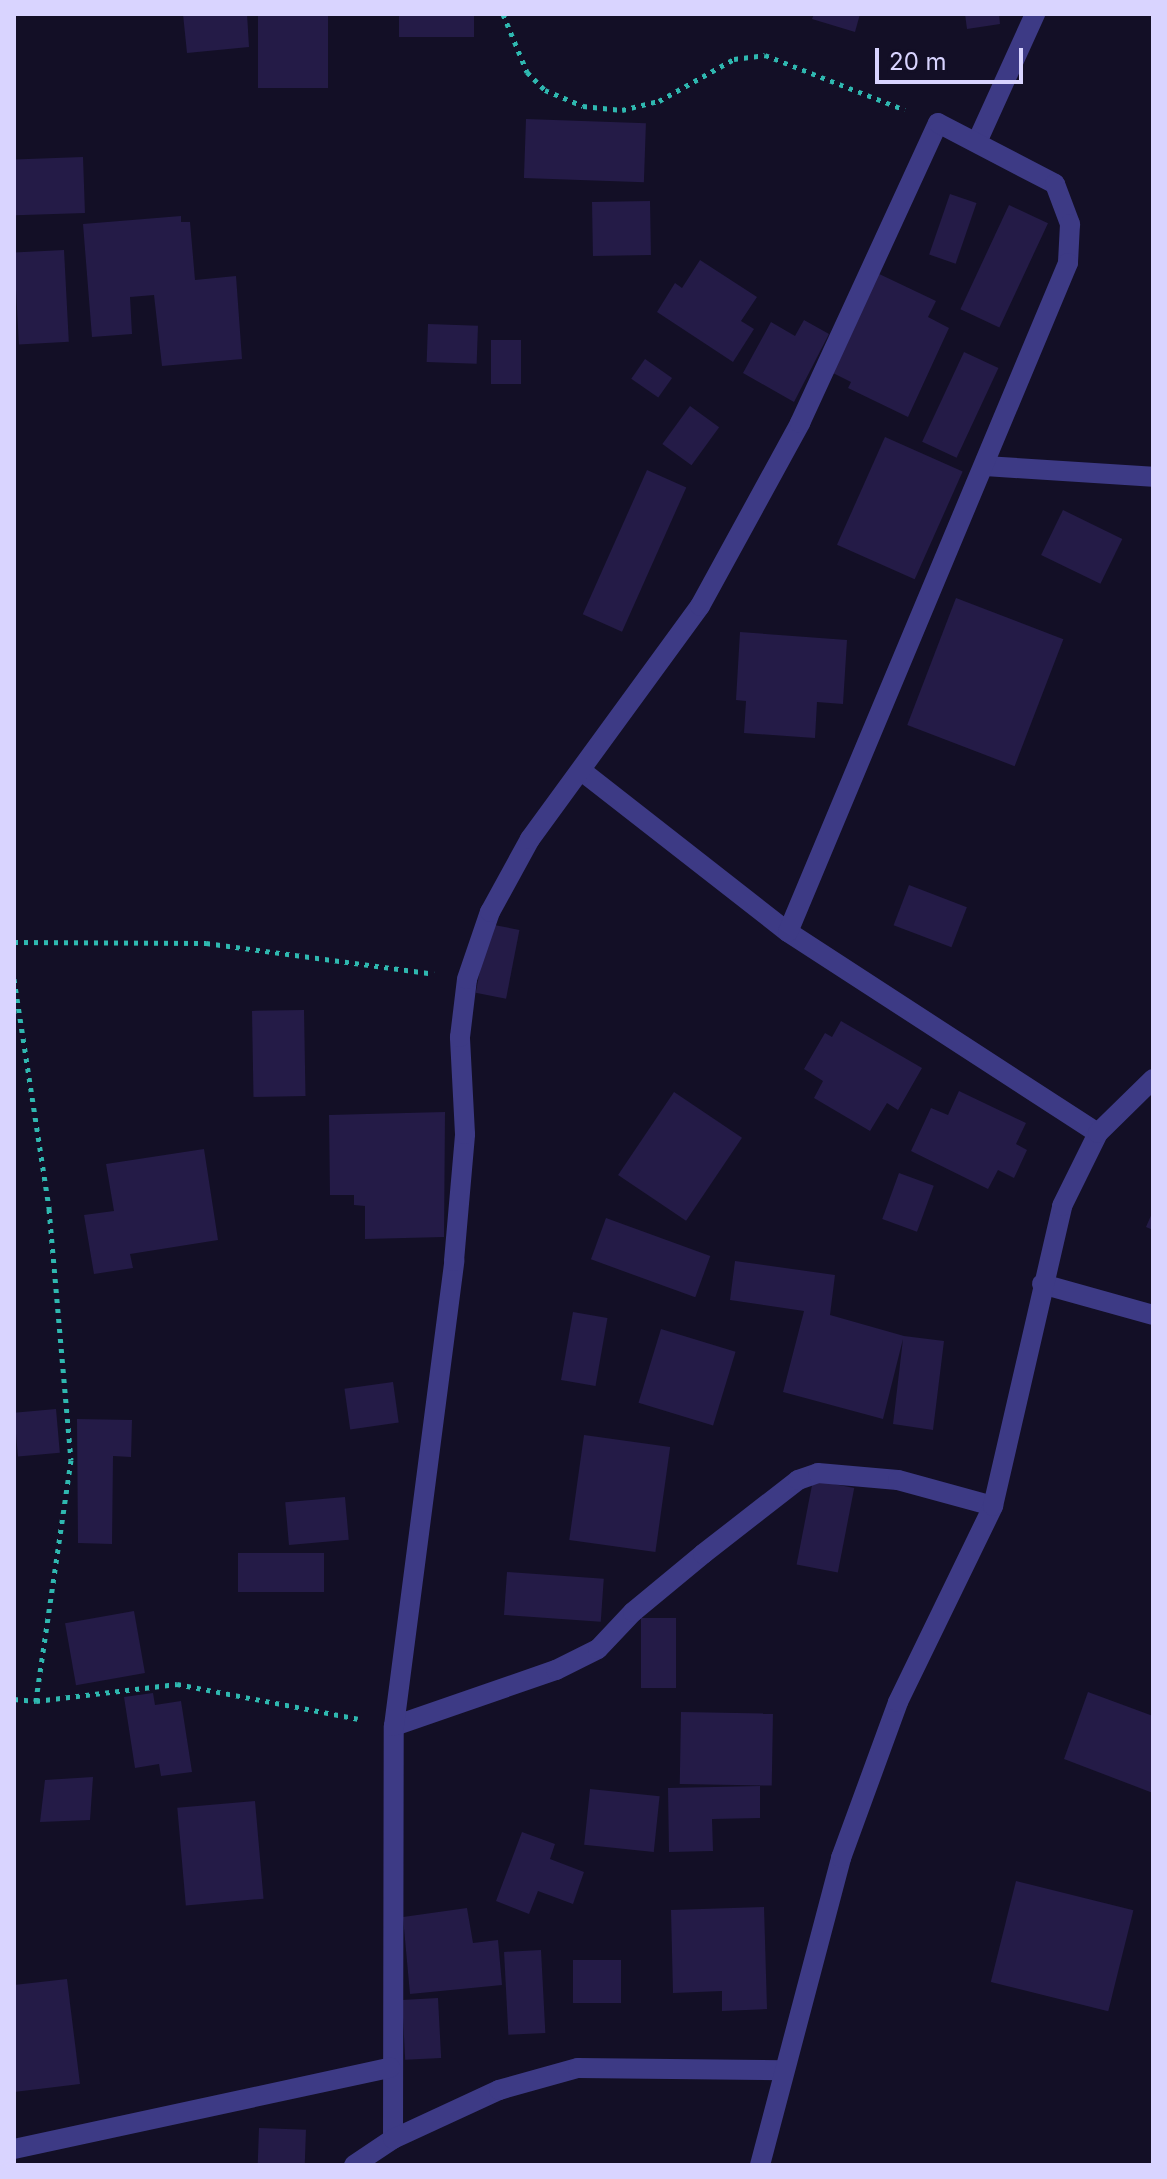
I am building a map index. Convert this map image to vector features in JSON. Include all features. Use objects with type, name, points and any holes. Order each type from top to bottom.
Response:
[{"type":"street","points":[[977,142],[1035,14]]},
{"type":"street","points":[[393,2139],[390,2068],[394,1726],[454,1261],[465,1134],[460,1037],[467,979],[490,912],[523,851],[700,606],[793,436],[938,123],[1055,184],[1070,224],[1068,263],[788,932]]},
{"type":"street","points":[[985,466],[1153,477]]},
{"type":"street","points":[[583,772],[788,932],[1098,1133]]},
{"type":"street","points":[[760,2165],[782,2070],[841,1858],[898,1702],[993,1506],[1062,1206],[1098,1133],[1153,1079]]},
{"type":"street","points":[[1042,1284],[1153,1315]]},
{"type":"street","points":[[394,1726],[556,1670],[598,1649],[633,1612],[798,1480],[843,1471],[993,1506]]},
{"type":"street","points":[[14,2149],[390,2068]]},
{"type":"street","points":[[354,2165],[393,2139],[499,2090],[578,2068],[782,2070]]},
{"type":"path","points":[[503,14],[527,72],[545,90],[583,106],[622,110],[659,101],[734,59],[765,55],[938,123]]},
{"type":"path","points":[[14,942],[206,943],[467,979]]},
{"type":"path","points":[[14,979],[49,1209],[71,1460],[36,1701]]},
{"type":"path","points":[[14,1699],[36,1701],[177,1684],[394,1726]]},
{"type":"building","points":[[183,14],[247,14],[249,47],[187,53]]},
{"type":"building","points":[[258,14],[328,14],[328,88],[258,88]]},
{"type":"building","points":[[399,14],[474,14],[474,37],[399,37]]},
{"type":"building","points":[[814,14],[860,14],[855,32],[812,19]]},
{"type":"building","points":[[965,14],[999,14],[1000,24],[967,29]]},
{"type":"building","points":[[526,119],[646,123],[644,182],[524,178]]},
{"type":"building","points":[[83,157],[85,213],[16,215],[14,159]]},
{"type":"building","points":[[950,194],[976,203],[956,264],[929,255]]},
{"type":"building","points":[[650,201],[651,255],[593,256],[592,202]]},
{"type":"building","points":[[1009,205],[1048,223],[999,327],[960,309]]},
{"type":"building","points":[[181,216],[181,222],[190,222],[195,280],[236,276],[242,359],[162,366],[154,295],[130,297],[132,334],[92,337],[83,224]]},
{"type":"building","points":[[64,250],[69,342],[19,344],[14,253]]},
{"type":"building","points":[[700,260],[757,297],[741,321],[754,329],[733,362],[657,312],[675,283],[682,288]]},
{"type":"building","points":[[875,272],[936,301],[928,317],[949,328],[908,417],[848,388],[851,382],[829,371]]},
{"type":"building","points":[[804,320],[829,334],[794,402],[743,373],[771,322],[795,336]]},
{"type":"building","points":[[428,324],[478,326],[477,364],[427,362]]},
{"type":"building","points":[[491,340],[521,340],[521,384],[491,384]]},
{"type":"building","points":[[964,352],[998,368],[957,458],[922,442]]},
{"type":"building","points":[[645,359],[672,378],[658,398],[631,379]]},
{"type":"building","points":[[690,406],[719,427],[691,465],[662,444]]},
{"type":"building","points":[[885,437],[963,472],[915,579],[837,545]]},
{"type":"building","points":[[647,470],[686,487],[622,632],[583,614]]},
{"type":"building","points":[[1063,510],[1122,539],[1100,584],[1041,555]]},
{"type":"building","points":[[956,598],[1063,639],[1015,766],[907,725]]},
{"type":"building","points":[[740,632],[847,640],[843,704],[817,702],[815,738],[744,733],[746,701],[736,700]]},
{"type":"building","points":[[909,885],[967,907],[951,947],[894,925]]},
{"type":"building","points":[[489,924],[519,930],[506,999],[476,993]]},
{"type":"building","points":[[304,1010],[306,1096],[254,1097],[252,1011]]},
{"type":"building","points":[[841,1021],[922,1068],[898,1110],[887,1103],[870,1131],[814,1098],[823,1081],[804,1069],[825,1033],[832,1037]]},
{"type":"building","points":[[959,1091],[1026,1123],[1016,1144],[1027,1150],[1014,1178],[998,1170],[988,1189],[911,1151],[931,1108],[948,1115]]},
{"type":"building","points":[[674,1092],[742,1138],[686,1221],[618,1175]]},
{"type":"building","points":[[445,1112],[444,1237],[365,1239],[365,1206],[354,1205],[354,1195],[330,1195],[329,1115]]},
{"type":"building","points":[[204,1149],[218,1240],[130,1254],[133,1268],[94,1274],[84,1215],[114,1211],[106,1164]]},
{"type":"building","points":[[899,1173],[934,1186],[917,1232],[882,1219]]},
{"type":"building","points":[[1153,1211],[1153,1230],[1146,1227]]},
{"type":"building","points":[[606,1218],[710,1256],[695,1297],[591,1259]]},
{"type":"building","points":[[735,1261],[835,1275],[830,1315],[904,1336],[944,1341],[933,1430],[893,1424],[903,1339],[883,1419],[783,1392],[804,1311],[730,1300]]},
{"type":"building","points":[[573,1312],[607,1318],[595,1386],[561,1380]]},
{"type":"building","points":[[661,1329],[736,1352],[713,1425],[638,1403]]},
{"type":"building","points":[[393,1382],[399,1423],[350,1429],[344,1389]]},
{"type":"building","points":[[56,1409],[60,1453],[18,1456],[14,1413]]},
{"type":"building","points":[[77,1419],[132,1420],[131,1457],[113,1456],[112,1544],[78,1543]]},
{"type":"building","points":[[584,1435],[670,1447],[655,1552],[569,1540]]},
{"type":"building","points":[[813,1480],[854,1488],[838,1572],[797,1564]]},
{"type":"building","points":[[345,1497],[349,1540],[289,1545],[285,1502]]},
{"type":"building","points":[[238,1553],[324,1553],[324,1592],[238,1592]]},
{"type":"building","points":[[507,1572],[604,1579],[601,1622],[504,1615]]},
{"type":"building","points":[[134,1611],[145,1673],[76,1685],[65,1623]]},
{"type":"building","points":[[641,1618],[676,1618],[676,1688],[641,1688]]},
{"type":"building","points":[[1088,1692],[1153,1716],[1153,1793],[1064,1759]]},
{"type":"building","points":[[153,1693],[155,1705],[181,1701],[192,1772],[161,1776],[159,1764],[135,1768],[124,1697]]},
{"type":"building","points":[[681,1712],[773,1714],[772,1786],[680,1784]]},
{"type":"building","points":[[93,1777],[90,1820],[40,1822],[45,1780]]},
{"type":"building","points":[[760,1786],[760,1818],[712,1819],[713,1851],[669,1852],[668,1788]]},
{"type":"building","points":[[590,1789],[660,1796],[654,1852],[584,1845]]},
{"type":"building","points":[[255,1801],[264,1899],[186,1905],[177,1808]]},
{"type":"building","points":[[522,1832],[555,1844],[550,1859],[584,1872],[573,1904],[538,1891],[529,1914],[496,1901]]},
{"type":"building","points":[[1016,1881],[1133,1910],[1108,2011],[991,1982]]},
{"type":"building","points":[[764,1907],[767,2009],[722,2011],[722,1991],[673,1993],[671,1910]]},
{"type":"building","points":[[467,1908],[473,1943],[498,1940],[502,1985],[410,1994],[403,1917]]},
{"type":"building","points":[[541,1950],[545,2033],[508,2035],[504,1952]]},
{"type":"building","points":[[573,1960],[621,1960],[621,2003],[573,2003]]},
{"type":"building","points":[[67,1979],[80,2084],[14,2092],[14,1985]]},
{"type":"building","points":[[438,1998],[441,2058],[405,2060],[402,2000]]},
{"type":"building","points":[[259,2128],[306,2130],[305,2165],[258,2165]]}]
